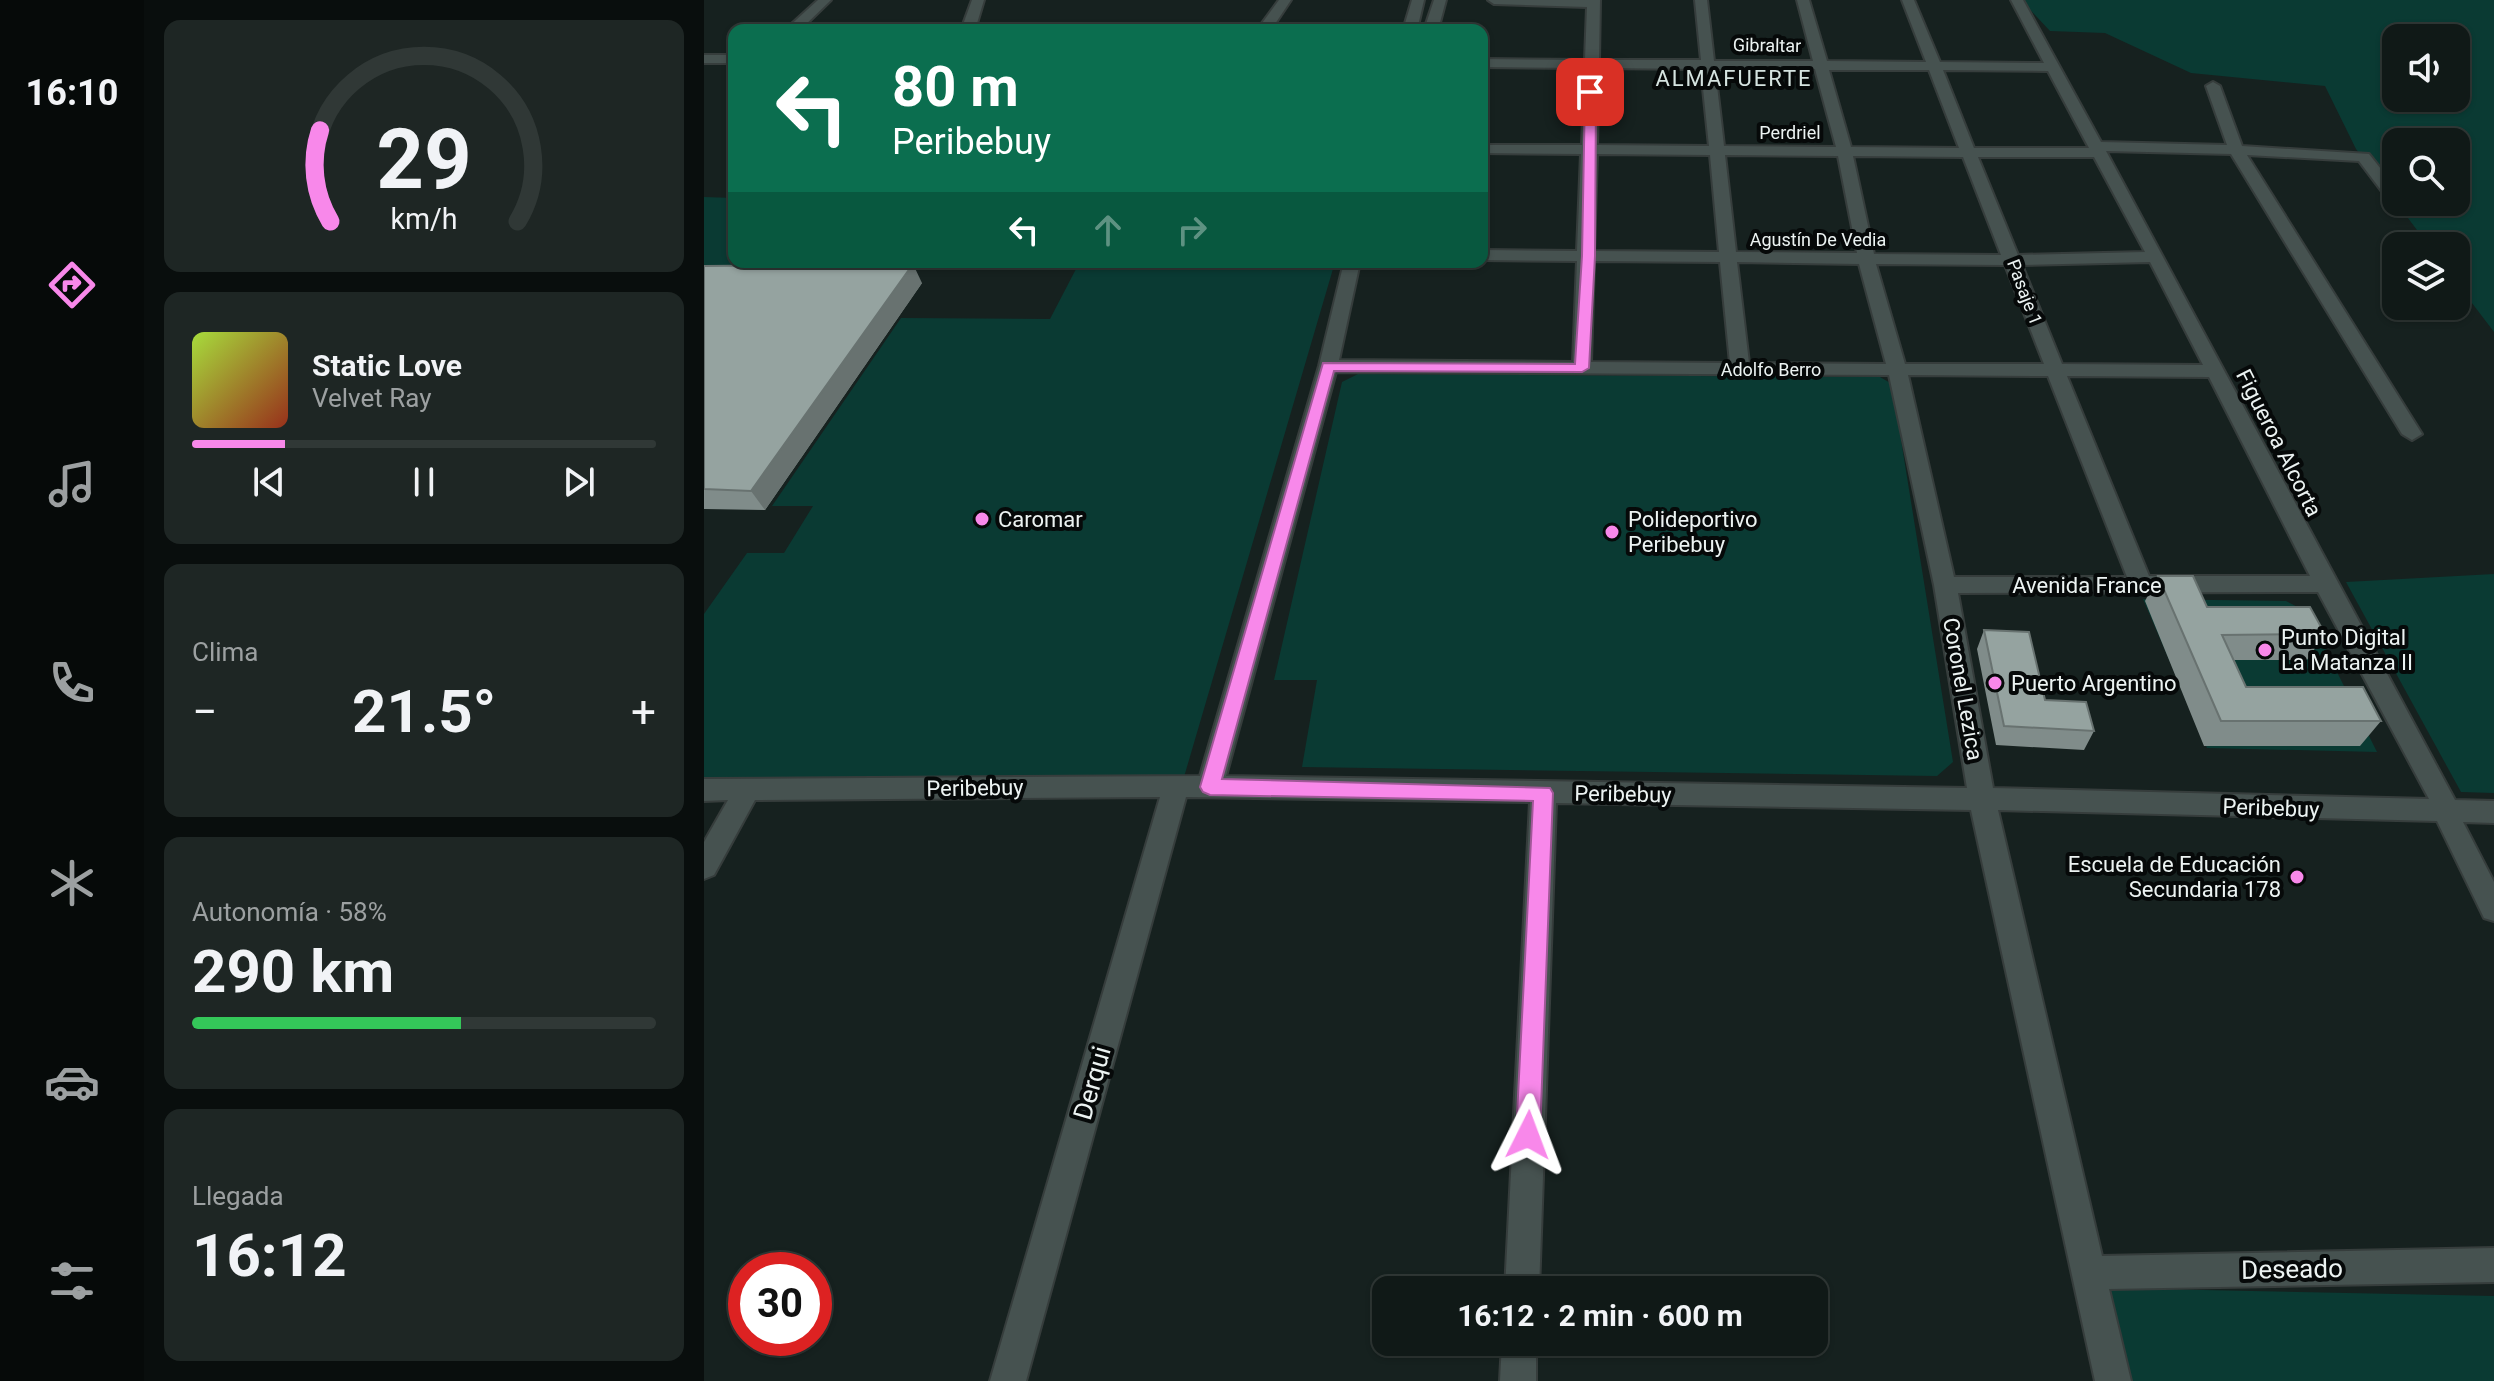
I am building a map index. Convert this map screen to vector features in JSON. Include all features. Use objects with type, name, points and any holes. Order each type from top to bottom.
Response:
[{"type":"street","points":[[799,24],[825,0]]},
{"type":"street","points":[[970,24],[978,0]]},
{"type":"street","points":[[1268,24],[1285,0]]},
{"type":"street","points":[[1412,24],[1418,0]]},
{"type":"street","points":[[1433,24],[1440,0]]},
{"type":"street","points":[[1494,0],[1594,2],[1582,368]]},
{"type":"street","points":[[1701,0],[1740,369]]},
{"type":"street","name":"Coronel Lezica","points":[[1803,0],[1845,152],[1866,258],[1897,369],[1945,585],[1982,799],[2113,1381]]},
{"type":"street","name":"Pasaje 1","points":[[1908,0],[2141,585]]},
{"type":"street","name":"Figueroa Alcorta","points":[[2017,0],[2325,584],[2437,788],[2446,813],[2494,909]]},
{"type":"street","points":[[704,59],[728,59]]},
{"type":"street","name":"Gibraltar","points":[[1488,63],[1708,62],[2052,67]]},
{"type":"street","points":[[2213,86],[2236,150],[2412,434]]},
{"type":"street","name":"Perdriel","points":[[1488,149],[1969,154],[2236,150],[2364,157],[2382,180]]},
{"type":"street","name":"Agustín De Vedia","points":[[1488,255],[2012,260],[2154,257]]},
{"type":"street","points":[[1210,787],[1328,366],[1351,268]]},
{"type":"street","name":"Adolfo Berro","points":[[1328,366],[2215,371]]},
{"type":"street","name":"Avenida France","points":[[1945,585],[2325,584]]},
{"type":"street","name":"Peribebuy","points":[[704,790],[1176,786],[1982,799],[2494,812]]},
{"type":"street","name":"Derqui","points":[[1008,1381],[1176,786]]},
{"type":"street","points":[[704,867],[747,790]]},
{"type":"street","points":[[1523,1276],[1543,793]]},
{"type":"street","name":"Deseado","points":[[2091,1273],[2494,1265]]},
{"type":"street","points":[[1518,1381],[1519,1356]]},
{"type":"green space","points":[[2021,0],[2494,0],[2494,332],[2470,300],[2470,232],[2418,232],[2406,216],[2470,216],[2470,128],[2382,128],[2382,184],[2356,149],[2325,86],[2191,73],[2105,33],[2050,31]]},
{"type":"green space","name":"Caromar","points":[[704,197],[728,198],[728,267],[704,267]]},
{"type":"green space","name":"Caromar","points":[[890,268],[1333,268],[1184,777],[704,778],[704,614],[747,553],[784,553],[813,506],[772,506],[901,318],[1050,319],[1076,269]]},
{"type":"green space","name":"Polideportivo Peribebuy","points":[[1358,374],[1880,377],[1892,384],[1953,762],[1937,776],[1302,767],[1317,680],[1274,680],[1342,382]]},
{"type":"green space","points":[[2494,574],[2494,793],[2461,792],[2346,582]]},
{"type":"green space","points":[[2143,599],[2286,601],[2307,612],[2377,752],[2207,748]]},
{"type":"green space","points":[[2107,1288],[2494,1296],[2494,1381],[2129,1381]]},
{"type":"building","points":[[704,266],[910,268],[751,491],[704,489]]},
{"type":"building","points":[[2158,576],[2193,576],[2207,607],[2310,607],[2325,634],[2222,635],[2246,687],[2363,687],[2381,721],[2221,721]]},
{"type":"building","points":[[1984,630],[2029,632],[2045,700],[2086,702],[2094,731],[2004,726]]},
{"type":"place","name":"Caromar","points":[[982,519]]},
{"type":"place","name":"Polideportivo Peribebuy","points":[[1612,532]]},
{"type":"place","name":"Punto Digital La Matanza II","points":[[2265,650]]},
{"type":"place","name":"Puerto Argentino","points":[[1995,683]]},
{"type":"place","name":"Escuela de Educación Secundaria 178","points":[[2297,877]]},
{"type":"district","name":"ALMAFUERTE","points":[[1734,78]]},
{"type":"route","points":[[1528,1135],[1543,793],[1210,787],[1328,366],[1582,368],[1588,256],[1590,92]]}]
